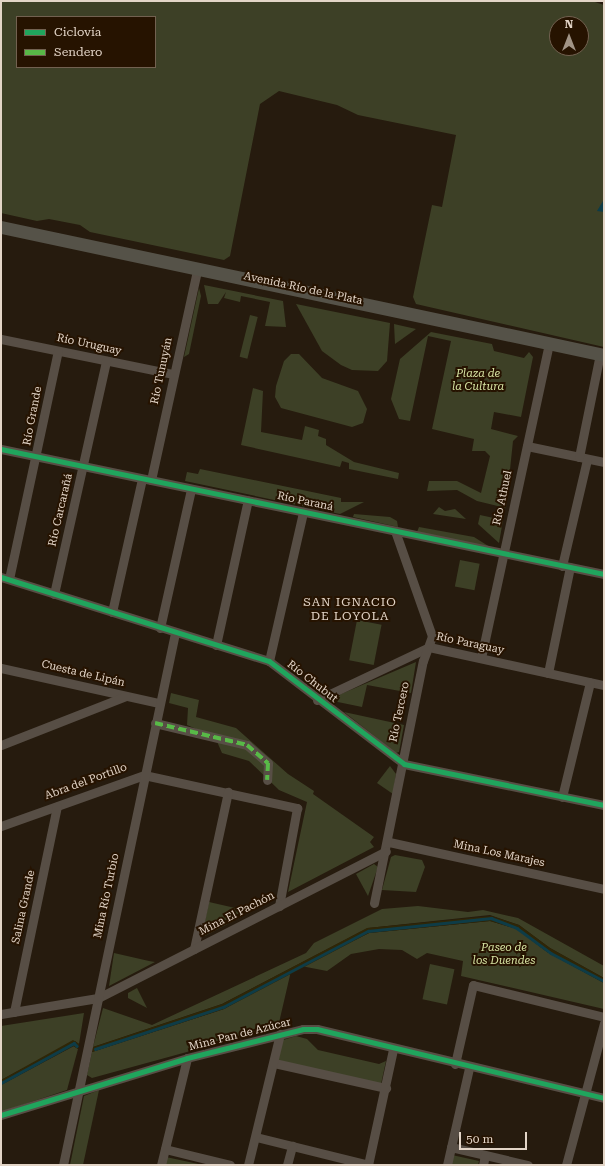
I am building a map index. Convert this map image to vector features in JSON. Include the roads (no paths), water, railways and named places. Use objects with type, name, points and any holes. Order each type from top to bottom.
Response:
[{"type":"main road","name":"Avenida Río de la Plata","points":[[1,227],[198,267],[602,354]]},
{"type":"street","name":"Río Tunuyán","points":[[112,612],[147,479],[198,267]]},
{"type":"street","name":"Río Uruguay","points":[[1,339],[173,374]]},
{"type":"street","name":"Río Athuel","points":[[481,658],[549,343]]},
{"type":"street","name":"Río Grande","points":[[5,578],[37,457],[58,350]]},
{"type":"street","points":[[548,673],[583,458],[602,354]]},
{"type":"street","name":"Río Carcarañá","points":[[54,594],[84,466],[106,361]]},
{"type":"street","points":[[526,446],[604,462]]},
{"type":"street","name":"Río Paraná","points":[[1,449],[604,574]]},
{"type":"street","points":[[160,628],[191,488]]},
{"type":"street","points":[[216,645],[248,500]]},
{"type":"street","points":[[269,661],[303,512]]},
{"type":"street","name":"Río Tercero","points":[[374,903],[389,842],[404,764],[410,723],[429,647],[430,627],[395,531]]},
{"type":"street","name":"Río Chubut","points":[[5,578],[160,628],[269,661],[317,700],[404,764],[604,805]]},
{"type":"street","name":"Mina Río Turbio","points":[[63,1165],[175,632]]},
{"type":"street","name":"Río Paraguay","points":[[317,700],[429,647],[604,685]]},
{"type":"street","name":"Cuesta de Lipán","points":[[1,668],[159,703]]},
{"type":"street","points":[[562,797],[590,682]]},
{"type":"street","points":[[1,745],[127,696]]},
{"type":"street","points":[[155,723],[247,745],[268,763],[267,780]]},
{"type":"street","name":"Abra del Portillo","points":[[1,826],[144,775],[297,808],[279,906]]},
{"type":"street","points":[[194,949],[228,792]]},
{"type":"street","name":"Salina Grande","points":[[14,1012],[57,806]]},
{"type":"street","name":"Mina Los Marajes","points":[[389,842],[604,889]]},
{"type":"street","name":"Mina El Pachón","points":[[1,1014],[98,998],[386,851]]},
{"type":"street","points":[[455,1064],[473,985],[604,1017]]},
{"type":"street","points":[[566,1165],[604,1023]]},
{"type":"street","name":"Mina Pan de Azúcar","points":[[1,1115],[78,1090],[187,1058],[280,1034],[317,1029],[393,1050],[604,1098]]},
{"type":"street","points":[[248,1165],[280,1034]]},
{"type":"street","points":[[256,1137],[368,1165],[386,1088],[393,1050]]},
{"type":"street","points":[[161,1165],[187,1058]]},
{"type":"street","points":[[274,1063],[386,1088]]},
{"type":"street","points":[[447,1165],[469,1068]]},
{"type":"street","points":[[287,1165],[292,1146]]},
{"type":"street","points":[[451,1147],[528,1165]]},
{"type":"street","points":[[165,1150],[209,1162],[230,1165]]},
{"type":"street","points":[[483,1165],[485,1155]]},
{"type":"water","points":[[604,181],[604,212],[597,211],[603,201]]},
{"type":"waterway","points":[[95,1049],[223,1007],[368,931],[491,918],[517,928],[551,953],[604,981]]},
{"type":"waterway","points":[[1,1083],[74,1043],[77,1046]]},
{"type":"district","name":"SAN IGNACIO DE LOYOLA","points":[[350,610]]},
{"type":"park label","name":"Plaza de la Cultura","points":[[478,381]]},
{"type":"park label","name":"Paseo de los Duendes","points":[[504,955]]}]
